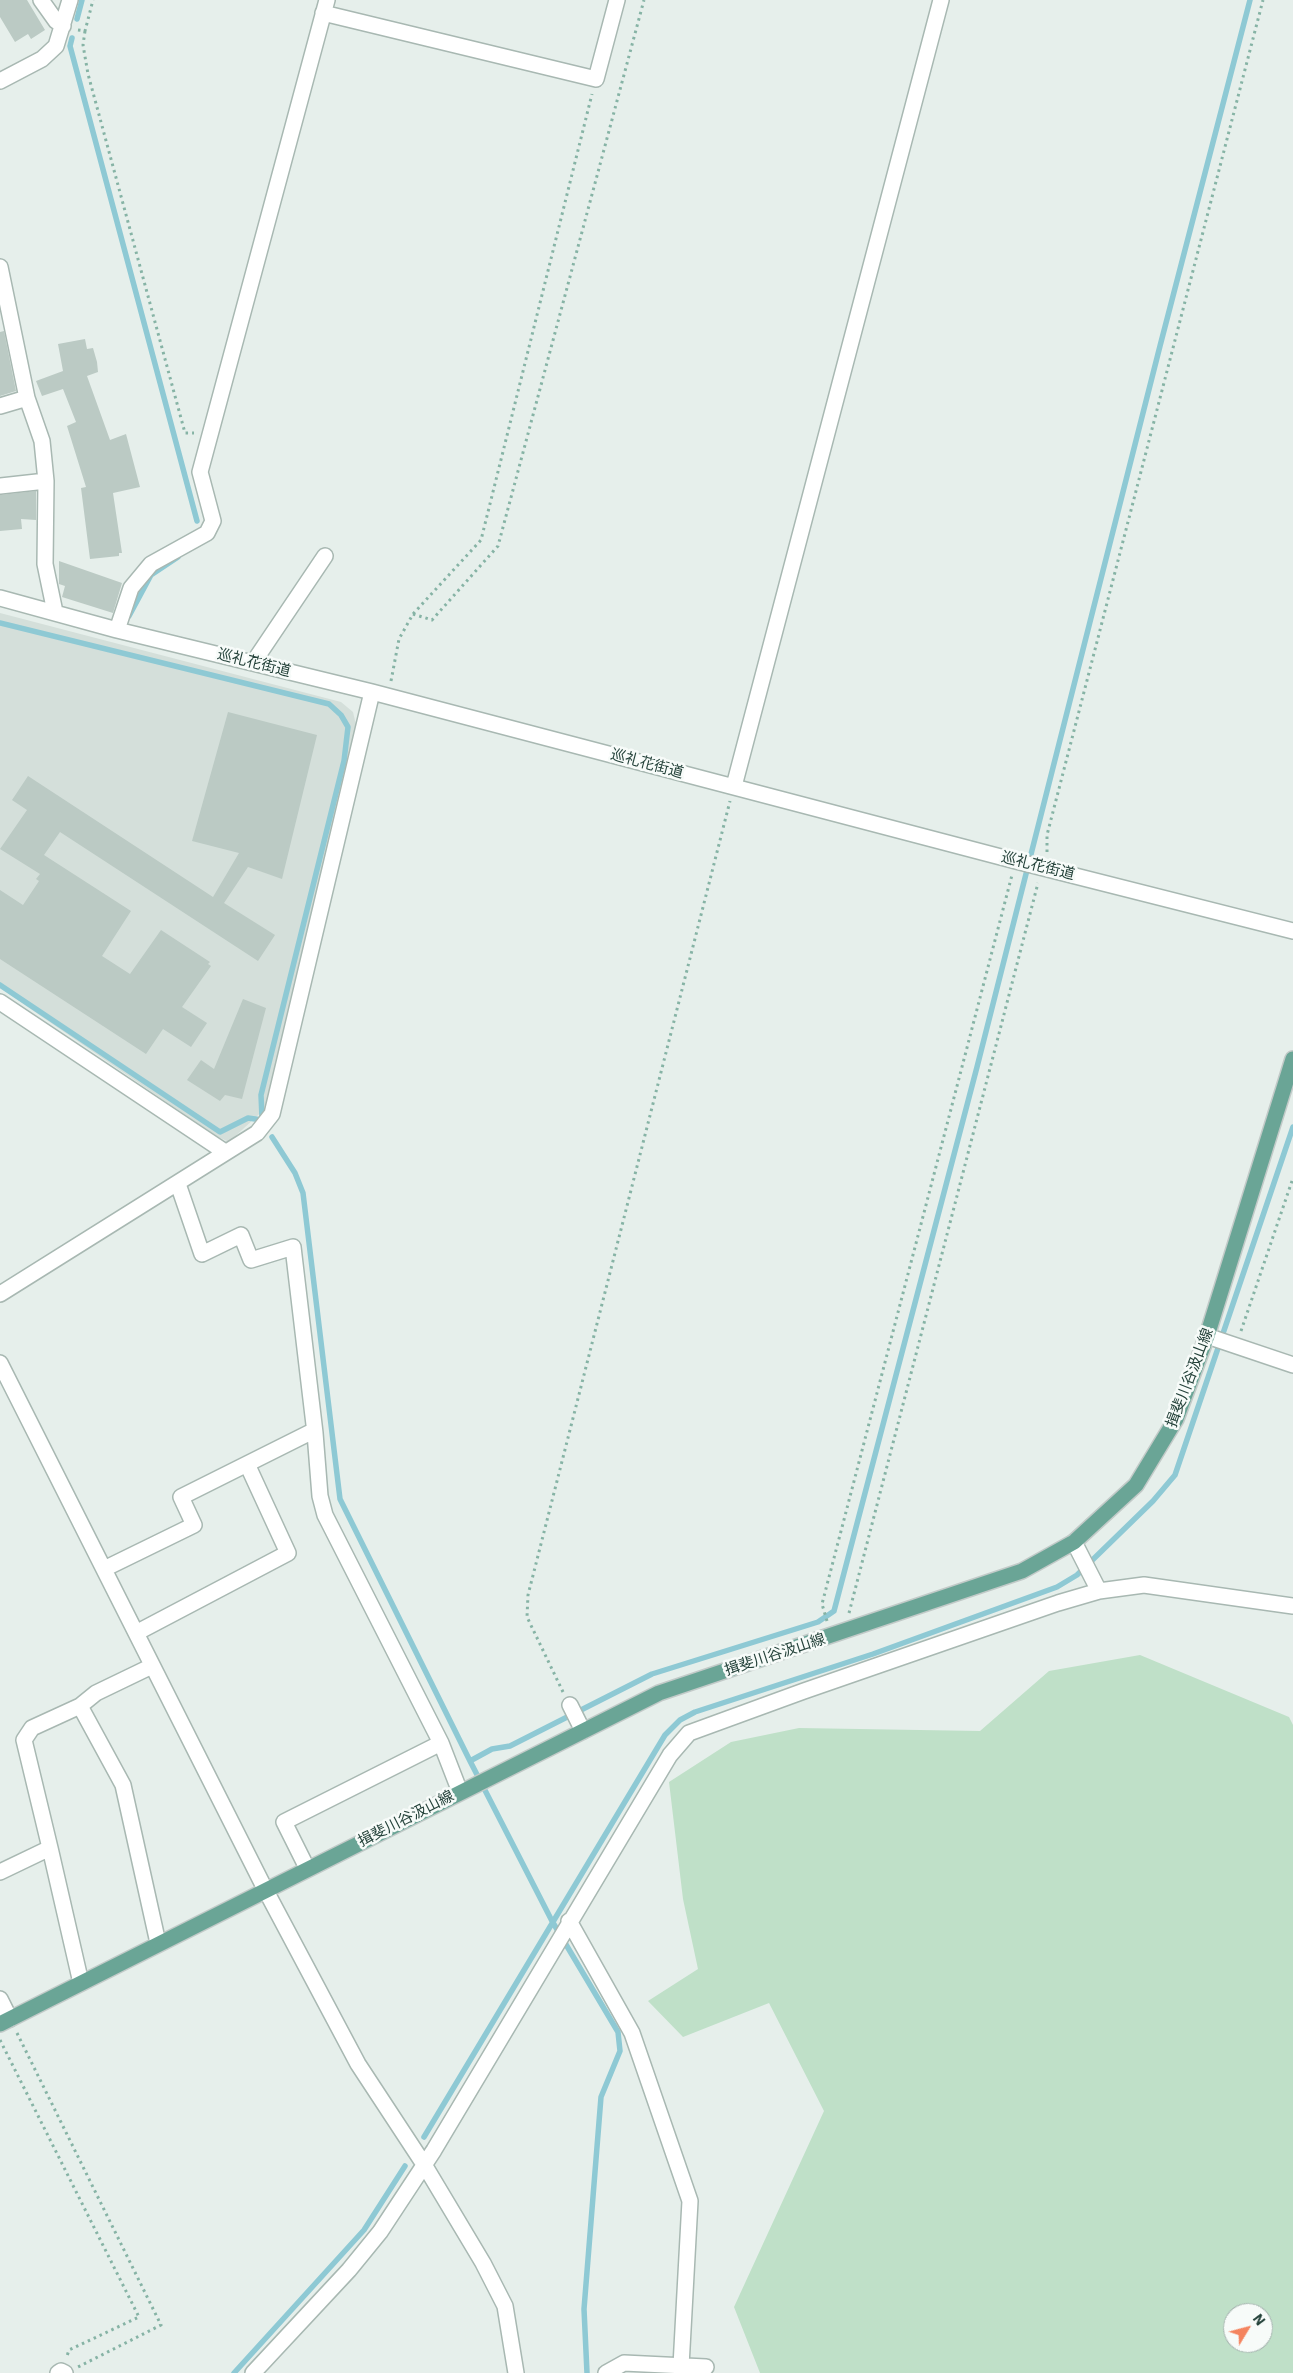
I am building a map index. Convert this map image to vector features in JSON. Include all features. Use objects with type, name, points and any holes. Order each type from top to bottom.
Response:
[{"type":"main road","name":"揖斐川谷汲山線","points":[[5,2022],[306,1868],[659,1693],[1022,1571],[1074,1542],[1136,1485],[1176,1419],[1207,1336],[1293,1060]]},
{"type":"street","points":[[41,0],[56,21],[63,26]]},
{"type":"street","points":[[0,81],[42,59],[56,46],[70,0]]},
{"type":"street","points":[[118,630],[131,588],[152,564],[207,533],[213,521],[200,472],[325,6],[596,79],[617,0]]},
{"type":"street","points":[[734,786],[941,0]]},
{"type":"street","points":[[0,267],[5,314],[27,398],[42,441],[46,481],[45,564],[54,612]]},
{"type":"street","points":[[0,406],[27,398]]},
{"type":"street","points":[[0,486],[46,481]]},
{"type":"street","points":[[253,663],[325,556]]},
{"type":"street","name":"巡礼花街道","points":[[0,598],[118,630],[388,696],[1016,861],[1293,931]]},
{"type":"street","points":[[0,1294],[257,1133],[272,1114],[372,692]]},
{"type":"street","points":[[0,1002],[225,1152]]},
{"type":"street","points":[[178,1184],[202,1254],[241,1235],[251,1260],[293,1247],[315,1433],[320,1496],[325,1515],[442,1743],[460,1792]]},
{"type":"street","points":[[1207,1336],[1293,1365]]},
{"type":"street","points":[[0,1363],[265,1889],[358,2064],[425,2166],[483,2263],[505,2306],[516,2373]]},
{"type":"street","points":[[104,1569],[194,1525],[181,1497],[310,1433],[315,1433]]},
{"type":"street","points":[[136,1632],[288,1552],[248,1464]]},
{"type":"street","points":[[1074,1542],[1099,1591]]},
{"type":"street","points":[[253,2373],[349,2270],[380,2232],[425,2166],[569,1921],[670,1755],[689,1733],[870,1668],[1058,1603],[1099,1591],[1144,1586],[1293,1606]]},
{"type":"street","points":[[81,1983],[24,1740],[32,1728],[80,1706],[96,1693],[152,1666]]},
{"type":"street","points":[[80,1706],[123,1785],[158,1943]]},
{"type":"street","points":[[570,1706],[583,1731]]},
{"type":"street","points":[[306,1868],[284,1822],[442,1743]]},
{"type":"street","points":[[0,1872],[50,1848]]},
{"type":"street","points":[[569,1921],[632,2033],[690,2201],[681,2366]]},
{"type":"street","points":[[0,1999],[5,2022]]},
{"type":"street","points":[[606,2373],[624,2363],[706,2368]]},
{"type":"path","points":[[413,614],[432,620],[498,546],[644,0]]},
{"type":"path","points":[[848,1630],[847,1622],[1035,889],[1044,868],[1047,835],[1263,0]]},
{"type":"path","points":[[84,31],[83,45],[88,74],[185,433],[210,433]]},
{"type":"path","points":[[388,696],[399,639],[413,614],[481,540],[596,79]]},
{"type":"path","points":[[570,1706],[527,1617],[528,1595],[734,786]]},
{"type":"path","points":[[832,1636],[822,1604],[1016,861]]},
{"type":"path","points":[[1236,1346],[1293,1178]]},
{"type":"path","points":[[0,2040],[139,2317],[69,2350],[64,2372],[77,2368],[161,2325],[5,2022]]},
{"type":"shaded area","points":[[0,613],[341,702],[353,712],[358,733],[269,1105],[229,1142],[216,1136],[0,988]]},
{"type":"green space","points":[[1140,1655],[1289,1717],[1293,1725],[1293,2373],[760,2373],[734,2307],[824,2111],[769,2003],[683,2037],[648,2001],[698,1969],[683,1899],[669,1782],[731,1742],[799,1728],[980,1731],[1049,1671]]},
{"type":"building","points":[[0,0],[27,0],[45,30],[31,39],[28,34],[15,42],[0,17]]},
{"type":"building","points":[[4,331],[16,391],[0,396],[0,332]]},
{"type":"building","points":[[85,339],[87,349],[93,348],[98,372],[87,376],[110,440],[126,434],[140,487],[113,493],[122,553],[119,553],[119,556],[90,559],[81,488],[86,487],[67,426],[76,422],[63,389],[42,396],[36,381],[63,371],[58,344]]},
{"type":"building","points":[[36,491],[36,520],[21,519],[22,529],[0,531],[0,495]]},
{"type":"building","points":[[59,561],[122,583],[113,613],[62,597],[65,586],[59,584]]},
{"type":"building","points":[[228,712],[317,735],[282,879],[248,867],[224,903],[275,935],[258,961],[60,832],[44,855],[131,911],[102,956],[130,974],[161,930],[210,962],[208,964],[211,966],[182,1007],[207,1023],[191,1047],[163,1029],[146,1054],[0,959],[0,890],[23,905],[39,881],[36,879],[40,874],[0,849],[27,810],[12,800],[28,776],[213,897],[239,853],[192,841]]},
{"type":"building","points":[[243,999],[266,1008],[242,1099],[225,1095],[220,1101],[187,1080],[201,1060],[214,1069]]},
{"type":"waterway","points":[[77,19],[82,0]]},
{"type":"waterway","points":[[470,1761],[492,1749],[510,1746],[652,1674],[818,1622],[834,1611],[977,1067],[1250,0]]},
{"type":"waterway","points":[[72,38],[70,46],[197,521]]},
{"type":"waterway","points":[[129,616],[151,575],[178,557]]},
{"type":"waterway","points":[[0,623],[329,704],[341,715],[348,727],[344,761],[261,1095],[262,1118]]},
{"type":"waterway","points":[[0,985],[220,1132],[248,1118],[262,1120]]},
{"type":"waterway","points":[[424,2137],[665,1735],[680,1720],[695,1712],[873,1654],[1057,1587],[1077,1575],[1153,1501],[1175,1475],[1293,1127]]},
{"type":"waterway","points":[[272,1137],[295,1173],[303,1193],[340,1499],[552,1921],[618,2032],[620,2051],[601,2097],[584,2309],[587,2373]]},
{"type":"waterway","points":[[234,2373],[364,2230],[405,2166]]}]
